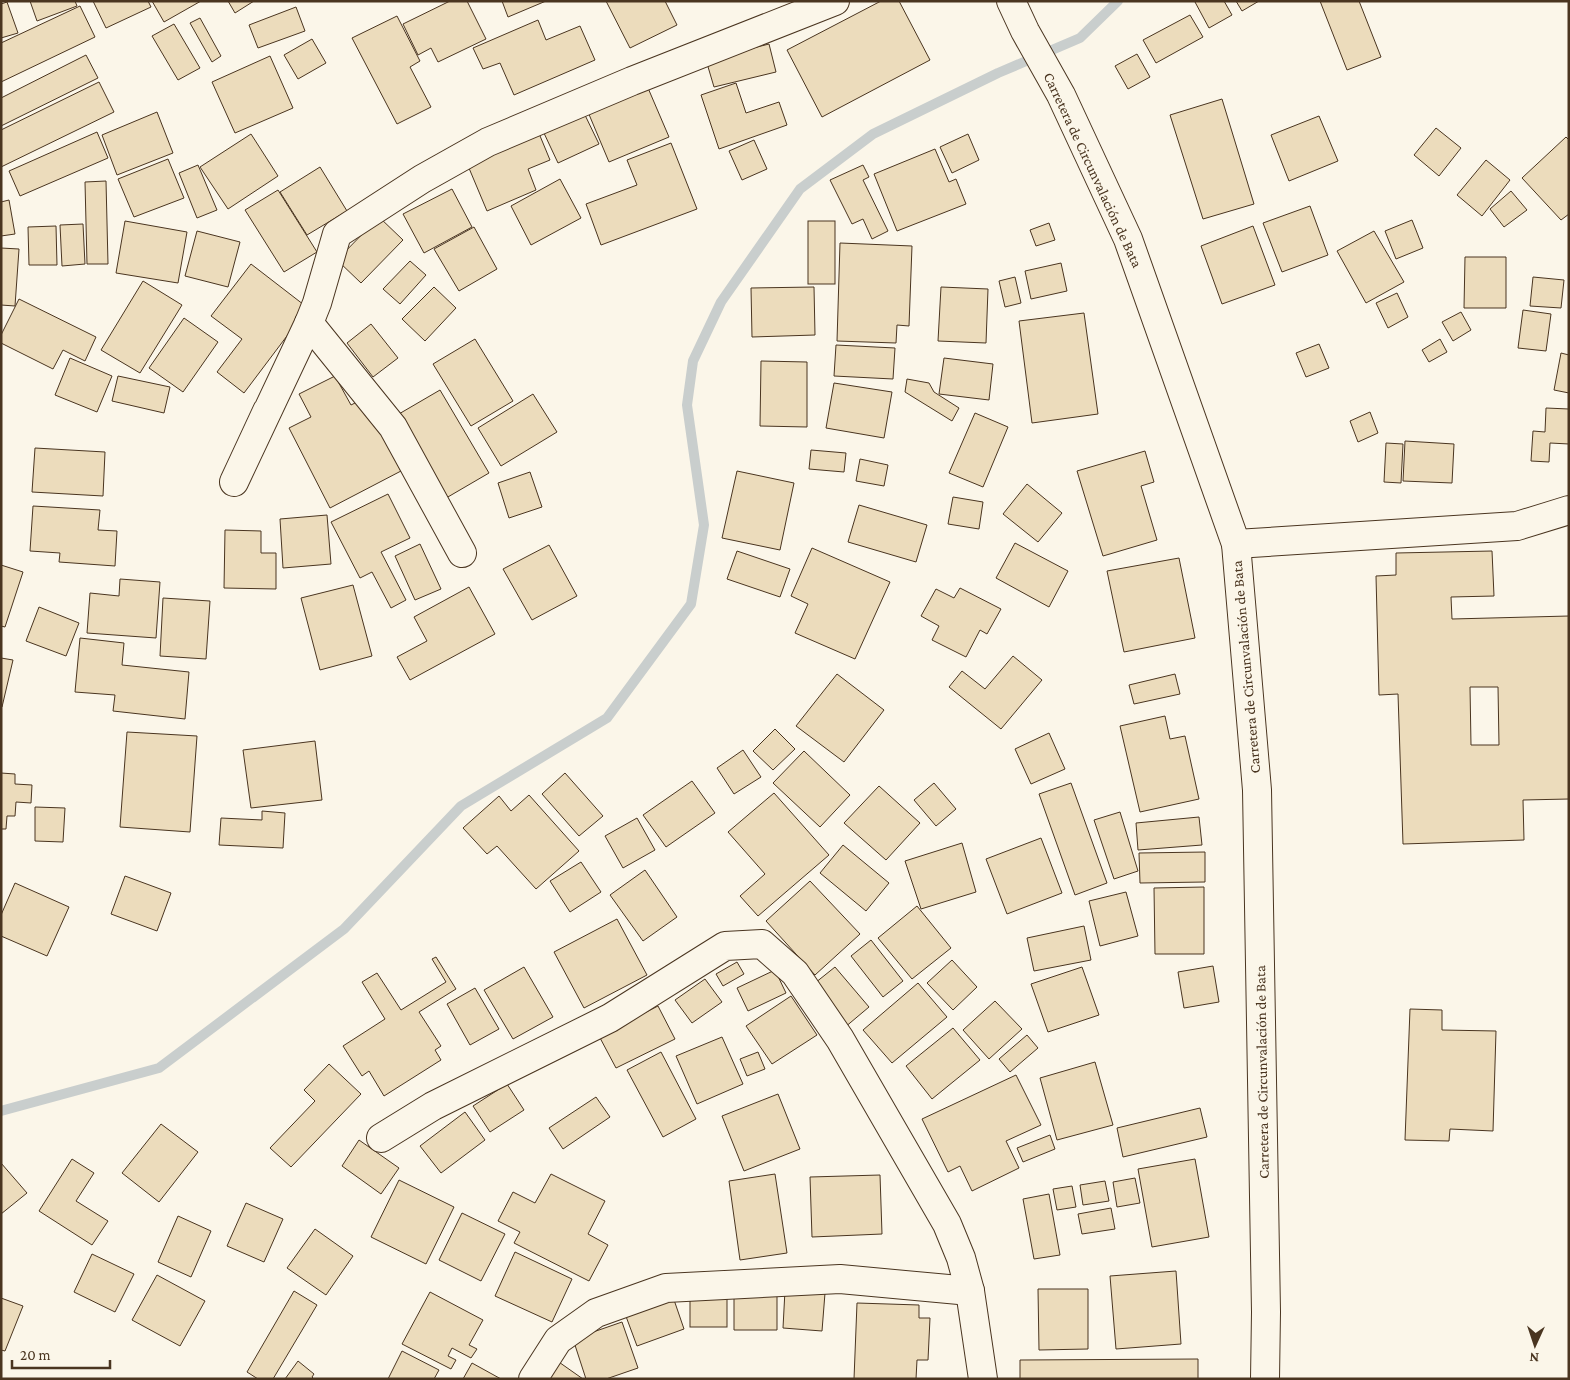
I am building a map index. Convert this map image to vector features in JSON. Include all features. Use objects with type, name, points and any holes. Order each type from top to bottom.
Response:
[{"type":"street","points":[[266,411],[234,482],[309,323],[317,303],[337,234],[422,179],[488,142],[835,1]]},
{"type":"street","name":"Carretera de Circunvalación de Bata","points":[[1011,1],[1025,31],[1061,95],[1128,239],[1236,544],[1257,790],[1266,1312],[1265,1379]]},
{"type":"street","points":[[309,323],[397,432],[462,553]]},
{"type":"street","points":[[1236,544],[1517,526],[1569,510]]},
{"type":"street","points":[[381,1138],[433,1106],[610,1018],[725,946],[762,944],[796,973],[840,1039],[947,1224],[970,1291],[982,1379]]},
{"type":"street","points":[[533,1379],[558,1340],[596,1313],[666,1288],[840,1278],[970,1291]]},
{"type":"building","points":[[30,1],[75,1],[77,6],[37,21]]},
{"type":"building","points":[[93,1],[148,1],[151,7],[106,28]]},
{"type":"building","points":[[152,1],[201,1],[164,22]]},
{"type":"building","points":[[228,1],[254,1],[235,13]]},
{"type":"building","points":[[450,1],[467,1],[486,39],[438,62],[431,48],[418,55],[403,24]]},
{"type":"building","points":[[502,1],[546,1],[508,17]]},
{"type":"building","points":[[606,1],[665,1],[677,25],[630,48]]},
{"type":"building","points":[[881,1],[899,1],[930,60],[822,117],[787,50]]},
{"type":"building","points":[[1224,1],[1232,15],[1209,28],[1195,2]]},
{"type":"building","points":[[1236,1],[1259,1],[1242,11]]},
{"type":"building","points":[[1320,1],[1359,1],[1381,57],[1347,70]]},
{"type":"building","points":[[7,2],[18,33],[1,38],[1,4]]},
{"type":"building","points":[[80,6],[95,37],[1,82],[1,43]]},
{"type":"building","points":[[296,7],[305,31],[258,48],[249,25]]},
{"type":"building","points":[[1190,15],[1203,37],[1156,63],[1143,40]]},
{"type":"building","points":[[397,16],[420,61],[410,67],[431,107],[397,124],[352,38]]},
{"type":"building","points":[[200,18],[221,56],[212,62],[190,23]]},
{"type":"building","points":[[538,20],[546,40],[580,26],[595,60],[514,95],[500,63],[483,69],[473,48]]},
{"type":"building","points":[[174,24],[200,68],[178,80],[152,36]]},
{"type":"building","points":[[312,39],[326,63],[298,79],[284,55]]},
{"type":"building","points":[[769,44],[776,72],[714,87],[706,60]]},
{"type":"building","points":[[1137,54],[1150,77],[1128,89],[1115,66]]},
{"type":"building","points":[[86,55],[98,78],[1,126],[1,98]]},
{"type":"building","points":[[270,56],[293,108],[235,133],[212,82]]},
{"type":"building","points":[[99,82],[114,112],[1,167],[1,130]]},
{"type":"building","points":[[736,83],[746,113],[779,102],[787,125],[719,149],[701,95]]},
{"type":"building","points":[[648,88],[669,137],[609,162],[588,112]]},
{"type":"building","points":[[1222,99],[1254,204],[1203,219],[1170,115]]},
{"type":"building","points":[[583,111],[599,144],[558,163],[543,131]]},
{"type":"building","points":[[157,112],[173,153],[117,175],[102,135]]},
{"type":"building","points":[[1319,116],[1338,161],[1289,181],[1271,135]]},
{"type":"building","points":[[1436,128],[1461,148],[1439,176],[1414,155]]},
{"type":"building","points":[[538,131],[550,160],[528,169],[536,190],[487,211],[466,161]]},
{"type":"building","points":[[97,132],[108,158],[20,196],[9,171]]},
{"type":"building","points":[[251,134],[278,176],[228,209],[200,167]]},
{"type":"building","points":[[968,134],[979,160],[952,173],[940,147]]},
{"type":"building","points":[[1566,137],[1569,140],[1569,214],[1561,220],[1522,178]]},
{"type":"building","points":[[754,140],[767,169],[742,180],[729,151]]},
{"type":"building","points":[[671,143],[697,209],[601,245],[586,204],[637,185],[627,160]]},
{"type":"building","points":[[935,149],[949,182],[956,179],[966,204],[897,231],[874,174]]},
{"type":"building","points":[[168,159],[184,198],[134,217],[118,179]]},
{"type":"building","points":[[1486,160],[1510,180],[1482,216],[1457,195]]},
{"type":"building","points":[[198,165],[217,210],[197,218],[179,173]]},
{"type":"building","points":[[863,165],[869,177],[863,180],[888,231],[872,239],[863,219],[852,224],[830,180]]},
{"type":"building","points":[[320,167],[347,211],[307,235],[280,192]]},
{"type":"building","points":[[560,179],[581,218],[531,245],[511,206]]},
{"type":"building","points":[[106,181],[108,264],[87,264],[85,182]]},
{"type":"building","points":[[452,189],[472,227],[424,253],[403,214]]},
{"type":"building","points":[[278,190],[317,252],[284,272],[245,210]]},
{"type":"building","points":[[1511,191],[1527,210],[1504,227],[1490,209]]},
{"type":"building","points":[[9,200],[15,234],[1,236],[1,202]]},
{"type":"building","points":[[1310,206],[1328,255],[1282,272],[1263,223]]},
{"type":"building","points":[[379,217],[403,240],[361,283],[337,260]]},
{"type":"building","points":[[1412,220],[1423,248],[1396,259],[1385,231]]},
{"type":"building","points":[[125,221],[187,232],[178,283],[116,273]]},
{"type":"building","points":[[808,221],[835,221],[835,284],[808,284]]},
{"type":"building","points":[[1049,223],[1055,240],[1036,246],[1030,230]]},
{"type":"building","points":[[83,224],[85,264],[62,266],[60,225]]},
{"type":"building","points":[[56,226],[57,265],[29,265],[28,227]]},
{"type":"building","points":[[1253,226],[1275,285],[1222,304],[1201,246]]},
{"type":"building","points":[[474,227],[497,269],[459,291],[434,249]]},
{"type":"building","points":[[197,231],[240,242],[228,287],[185,276]]},
{"type":"building","points":[[1374,231],[1404,282],[1366,303],[1337,251]]},
{"type":"building","points":[[840,243],[912,246],[909,326],[897,325],[896,343],[837,341]]},
{"type":"building","points":[[1,248],[19,249],[15,306],[1,305]]},
{"type":"building","points":[[1465,257],[1506,257],[1506,308],[1464,308]]},
{"type":"building","points":[[410,261],[426,275],[400,304],[383,289]]},
{"type":"building","points":[[1061,263],[1067,291],[1031,299],[1025,271]]},
{"type":"building","points":[[251,264],[308,308],[244,393],[217,372],[242,339],[211,316]]},
{"type":"building","points":[[1015,277],[1021,303],[1005,307],[999,281]]},
{"type":"building","points":[[1533,277],[1564,280],[1561,308],[1530,306]]},
{"type":"building","points":[[143,281],[182,305],[140,373],[101,350]]},
{"type":"building","points":[[434,287],[456,308],[425,341],[402,319]]},
{"type":"building","points":[[814,287],[815,335],[752,337],[751,288]]},
{"type":"building","points":[[941,287],[988,289],[986,343],[938,341]]},
{"type":"building","points":[[1397,293],[1408,317],[1388,328],[1376,303]]},
{"type":"building","points":[[19,299],[96,337],[85,361],[63,350],[53,369],[1,343],[1,335]]},
{"type":"building","points":[[1523,310],[1551,314],[1546,351],[1518,348]]},
{"type":"building","points":[[1461,312],[1471,330],[1453,341],[1442,322]]},
{"type":"building","points":[[1084,313],[1098,414],[1032,423],[1019,321]]},
{"type":"building","points":[[184,318],[218,342],[183,392],[149,368]]},
{"type":"building","points":[[371,324],[398,358],[373,377],[347,343]]},
{"type":"building","points":[[475,339],[513,401],[471,426],[433,364]]},
{"type":"building","points":[[1440,339],[1447,352],[1429,362],[1422,350]]},
{"type":"building","points":[[1319,344],[1329,368],[1306,377],[1296,353]]},
{"type":"building","points":[[836,345],[895,348],[893,379],[834,376]]},
{"type":"building","points":[[1561,353],[1569,355],[1569,393],[1554,390]]},
{"type":"building","points":[[70,358],[112,376],[97,412],[55,395]]},
{"type":"building","points":[[944,358],[993,364],[989,400],[939,394]]},
{"type":"building","points":[[761,361],[807,362],[807,427],[760,426]]},
{"type":"building","points":[[118,376],[170,387],[164,413],[112,401]]},
{"type":"building","points":[[335,376],[351,405],[363,399],[401,471],[330,508],[289,428],[311,417],[299,394]]},
{"type":"building","points":[[907,379],[929,383],[934,392],[959,408],[952,421],[905,392]]},
{"type":"building","points":[[834,383],[892,392],[884,438],[826,428]]},
{"type":"building","points":[[440,390],[489,473],[441,501],[392,418]]},
{"type":"building","points":[[533,394],[557,432],[501,466],[478,428]]},
{"type":"building","points":[[1546,408],[1569,409],[1569,444],[1550,443],[1549,462],[1531,461],[1533,431],[1545,432]]},
{"type":"building","points":[[1370,412],[1378,433],[1358,442],[1350,421]]},
{"type":"building","points":[[975,413],[1008,427],[983,487],[949,473]]},
{"type":"building","points":[[1405,441],[1454,444],[1452,483],[1403,481]]},
{"type":"building","points":[[1386,443],[1403,444],[1401,483],[1384,482]]},
{"type":"building","points":[[35,448],[105,452],[103,496],[32,492]]},
{"type":"building","points":[[811,450],[846,453],[844,472],[809,469]]},
{"type":"building","points":[[1145,451],[1154,482],[1141,486],[1157,540],[1103,556],[1077,471]]},
{"type":"building","points":[[860,459],[888,465],[884,486],[856,481]]},
{"type":"building","points":[[737,471],[794,483],[780,550],[722,538]]},
{"type":"building","points":[[530,472],[542,507],[509,518],[498,483]]},
{"type":"building","points":[[1027,484],[1062,513],[1038,542],[1003,514]]},
{"type":"building","points":[[388,494],[410,538],[381,552],[406,600],[391,608],[372,572],[360,578],[331,522]]},
{"type":"building","points":[[953,497],[983,502],[979,529],[948,524]]},
{"type":"building","points":[[859,505],[927,525],[916,562],[848,542]]},
{"type":"building","points":[[33,506],[100,510],[98,530],[117,531],[115,566],[59,562],[60,553],[30,551]]},
{"type":"building","points":[[327,515],[331,564],[283,568],[280,519]]},
{"type":"building","points":[[225,530],[261,531],[261,553],[276,553],[276,589],[224,588]]},
{"type":"building","points":[[1015,543],[1068,571],[1049,607],[996,578]]},
{"type":"building","points":[[420,544],[441,589],[415,600],[395,556]]},
{"type":"building","points":[[549,545],[577,596],[532,620],[503,569]]},
{"type":"building","points":[[812,548],[890,582],[855,659],[795,633],[808,604],[791,596]]},
{"type":"building","points":[[737,551],[790,569],[780,597],[727,579]]},
{"type":"building","points":[[1492,551],[1494,596],[1451,597],[1452,619],[1569,616],[1569,799],[1523,800],[1524,840],[1403,844],[1398,694],[1379,695],[1376,576],[1396,575],[1396,553]],"holes":[[[1470,687],[1498,687],[1499,745],[1471,745]]]},
{"type":"building","points":[[1179,558],[1195,638],[1124,652],[1107,571]]},
{"type":"building","points":[[1,565],[23,572],[5,627],[1,626]]},
{"type":"building","points":[[120,579],[160,582],[156,638],[87,633],[90,593],[119,596]]},
{"type":"building","points":[[353,585],[372,656],[320,670],[301,598]]},
{"type":"building","points":[[469,587],[495,634],[410,680],[397,657],[427,641],[414,617]]},
{"type":"building","points":[[960,588],[1001,609],[987,634],[980,630],[966,657],[932,640],[939,626],[921,616],[936,589],[954,598]]},
{"type":"building","points":[[163,598],[210,601],[206,659],[160,656]]},
{"type":"building","points":[[39,607],[79,623],[66,656],[26,641]]},
{"type":"building","points":[[80,638],[124,643],[122,665],[189,672],[185,719],[113,711],[115,695],[75,692]]},
{"type":"building","points":[[1013,656],[1042,680],[1001,729],[949,687],[962,671],[985,689]]},
{"type":"building","points":[[1,658],[13,660],[2,707],[1,707]]},
{"type":"building","points":[[837,674],[884,710],[844,762],[796,726]]},
{"type":"building","points":[[1175,674],[1180,694],[1134,704],[1129,685]]},
{"type":"building","points":[[1165,716],[1170,739],[1185,736],[1199,799],[1140,812],[1120,726]]},
{"type":"building","points":[[775,729],[795,749],[773,770],[753,751]]},
{"type":"building","points":[[127,732],[197,736],[190,832],[120,827]]},
{"type":"building","points":[[1049,733],[1065,769],[1031,784],[1015,749]]},
{"type":"building","points":[[315,741],[322,800],[251,808],[243,750]]},
{"type":"building","points":[[743,750],[761,777],[734,794],[717,768]]},
{"type":"building","points":[[804,751],[850,795],[820,827],[773,783]]},
{"type":"building","points":[[1,773],[15,774],[15,784],[32,785],[31,803],[16,802],[15,816],[7,816],[6,829],[1,829]]},
{"type":"building","points":[[565,773],[603,816],[579,836],[542,794]]},
{"type":"building","points":[[692,781],[715,813],[666,847],[643,815]]},
{"type":"building","points":[[934,783],[956,809],[936,826],[914,800]]},
{"type":"building","points":[[1071,783],[1107,883],[1075,895],[1039,794]]},
{"type":"building","points":[[879,786],[920,823],[886,860],[844,823]]},
{"type":"building","points":[[774,793],[829,855],[758,916],[740,896],[765,874],[728,832]]},
{"type":"building","points":[[529,795],[579,851],[536,889],[497,846],[487,854],[463,828],[499,796],[511,811]]},
{"type":"building","points":[[35,807],[65,808],[63,842],[35,841]]},
{"type":"building","points":[[262,811],[285,813],[283,848],[219,845],[221,818],[262,820]]},
{"type":"building","points":[[1120,812],[1138,871],[1114,879],[1094,820]]},
{"type":"building","points":[[1199,817],[1202,845],[1138,850],[1136,823]]},
{"type":"building","points":[[637,818],[655,850],[623,868],[605,836]]},
{"type":"building","points":[[1041,838],[1062,893],[1007,914],[986,859]]},
{"type":"building","points":[[962,843],[976,892],[921,909],[905,861]]},
{"type":"building","points":[[843,845],[889,883],[866,911],[820,873]]},
{"type":"building","points":[[1205,852],[1205,882],[1140,883],[1139,853]]},
{"type":"building","points":[[581,862],[601,892],[570,912],[550,881]]},
{"type":"building","points":[[645,870],[677,917],[643,941],[610,895]]},
{"type":"building","points":[[125,876],[171,893],[157,931],[111,914]]},
{"type":"building","points":[[810,881],[860,934],[815,975],[766,921]]},
{"type":"building","points":[[15,883],[69,907],[47,956],[1,936],[1,915]]},
{"type":"building","points":[[1204,887],[1204,954],[1155,954],[1154,888]]},
{"type":"building","points":[[1126,892],[1138,936],[1100,946],[1089,901]]},
{"type":"building","points":[[917,906],[951,948],[912,979],[878,938]]},
{"type":"building","points":[[617,919],[647,975],[584,1008],[554,952]]},
{"type":"building","points":[[1084,926],[1091,960],[1034,971],[1027,938]]},
{"type":"building","points":[[871,940],[903,981],[883,997],[851,956]]},
{"type":"building","points":[[436,957],[456,989],[419,1012],[441,1046],[435,1050],[441,1060],[384,1096],[369,1071],[362,1076],[343,1046],[385,1019],[362,982],[377,973],[401,1010],[446,982],[432,959]]},
{"type":"building","points":[[952,960],[977,987],[953,1010],[927,983]]},
{"type":"building","points":[[737,962],[744,974],[723,986],[716,974]]},
{"type":"building","points":[[1213,966],[1219,1002],[1184,1008],[1178,972]]},
{"type":"building","points":[[524,967],[553,1017],[513,1039],[484,990]]},
{"type":"building","points":[[835,967],[869,1007],[844,1028],[810,987]]},
{"type":"building","points":[[1082,967],[1099,1015],[1048,1032],[1031,984]]},
{"type":"building","points":[[775,970],[786,993],[748,1011],[737,988]]},
{"type":"building","points":[[705,979],[722,1002],[692,1023],[675,1000]]},
{"type":"building","points":[[918,983],[947,1017],[892,1063],[863,1030]]},
{"type":"building","points":[[475,988],[499,1029],[470,1045],[447,1004]]},
{"type":"building","points":[[791,996],[817,1035],[772,1064],[746,1026]]},
{"type":"building","points":[[995,1001],[1022,1029],[989,1059],[963,1030]]},
{"type":"building","points":[[658,1006],[675,1039],[616,1068],[599,1036]]},
{"type":"building","points":[[1410,1009],[1442,1010],[1442,1030],[1496,1031],[1493,1131],[1450,1129],[1449,1141],[1405,1140]]},
{"type":"building","points":[[953,1028],[980,1060],[932,1099],[906,1066]]},
{"type":"building","points":[[1027,1035],[1038,1048],[1010,1072],[999,1059]]},
{"type":"building","points":[[722,1037],[743,1084],[697,1104],[676,1056]]},
{"type":"building","points":[[661,1052],[696,1119],[663,1137],[627,1070]]},
{"type":"building","points":[[758,1052],[765,1069],[747,1076],[740,1059]]},
{"type":"building","points":[[1095,1062],[1113,1125],[1057,1140],[1040,1078]]},
{"type":"building","points":[[329,1064],[361,1094],[291,1167],[270,1148],[315,1101],[304,1090]]},
{"type":"building","points":[[1016,1075],[1041,1125],[1006,1141],[1019,1168],[972,1191],[960,1166],[948,1172],[922,1119]]},
{"type":"building","points":[[507,1084],[524,1110],[490,1132],[473,1106]]},
{"type":"building","points":[[778,1094],[800,1149],[744,1171],[722,1116]]},
{"type":"building","points":[[596,1097],[610,1117],[563,1149],[549,1128]]},
{"type":"building","points":[[1200,1108],[1207,1137],[1123,1157],[1117,1128]]},
{"type":"building","points":[[465,1112],[485,1140],[441,1173],[420,1146]]},
{"type":"building","points":[[161,1124],[198,1152],[159,1202],[122,1173]]},
{"type":"building","points":[[1050,1135],[1055,1149],[1023,1162],[1017,1148]]},
{"type":"building","points":[[359,1140],[399,1168],[381,1194],[342,1166]]},
{"type":"building","points":[[72,1159],[94,1173],[76,1201],[108,1221],[92,1245],[39,1211]]},
{"type":"building","points":[[1195,1159],[1209,1237],[1152,1247],[1138,1169]]},
{"type":"building","points":[[1,1163],[27,1193],[1,1214]]},
{"type":"building","points":[[551,1174],[605,1201],[588,1234],[608,1245],[589,1281],[514,1243],[520,1232],[498,1221],[513,1192],[535,1203]]},
{"type":"building","points":[[775,1174],[787,1253],[740,1260],[729,1181]]},
{"type":"building","points":[[880,1175],[882,1234],[812,1237],[810,1177]]},
{"type":"building","points":[[1135,1178],[1140,1203],[1117,1207],[1113,1182]]},
{"type":"building","points":[[399,1180],[454,1207],[426,1264],[371,1237]]},
{"type":"building","points":[[1105,1181],[1109,1201],[1083,1205],[1080,1185]]},
{"type":"building","points":[[1072,1186],[1076,1207],[1057,1210],[1053,1189]]},
{"type":"building","points":[[1049,1194],[1060,1255],[1034,1259],[1023,1199]]},
{"type":"building","points":[[246,1203],[283,1219],[264,1262],[227,1246]]},
{"type":"building","points":[[1111,1208],[1115,1229],[1082,1234],[1078,1214]]},
{"type":"building","points":[[462,1213],[505,1234],[481,1281],[439,1260]]},
{"type":"building","points":[[178,1216],[211,1231],[191,1277],[158,1262]]},
{"type":"building","points":[[315,1229],[353,1256],[326,1295],[287,1268]]},
{"type":"building","points":[[515,1252],[572,1279],[552,1322],[495,1296]]},
{"type":"building","points":[[92,1254],[134,1274],[115,1312],[74,1292]]},
{"type":"building","points":[[1176,1271],[1181,1344],[1116,1349],[1110,1276]]},
{"type":"building","points":[[157,1275],[205,1301],[180,1346],[132,1320]]},
{"type":"building","points":[[1038,1289],[1088,1289],[1088,1349],[1039,1350]]},
{"type":"building","points":[[785,1290],[825,1293],[822,1331],[783,1328]]},
{"type":"building","points":[[294,1291],[317,1305],[273,1379],[258,1379],[247,1372]]},
{"type":"building","points":[[777,1291],[777,1330],[734,1330],[734,1292]]},
{"type":"building","points":[[430,1292],[483,1320],[469,1345],[477,1349],[471,1358],[452,1348],[448,1356],[456,1360],[451,1369],[402,1344]]},
{"type":"building","points":[[672,1294],[684,1329],[637,1346],[624,1311]]},
{"type":"building","points":[[690,1297],[727,1297],[727,1327],[690,1327]]},
{"type":"building","points":[[1,1298],[23,1306],[5,1351],[1,1350]]},
{"type":"building","points":[[857,1303],[919,1305],[919,1318],[930,1318],[928,1360],[917,1360],[916,1379],[854,1379]]},
{"type":"building","points":[[622,1322],[638,1368],[606,1379],[586,1379],[573,1339]]},
{"type":"building","points":[[402,1351],[439,1370],[434,1379],[388,1379]]},
{"type":"building","points":[[1198,1359],[1198,1379],[1020,1379],[1020,1360]]},
{"type":"building","points":[[556,1360],[583,1379],[543,1379]]},
{"type":"building","points":[[298,1361],[314,1374],[312,1377],[314,1379],[285,1379]]},
{"type":"building","points":[[472,1363],[501,1379],[463,1379]]},
{"type":"waterway","points":[[1,1111],[159,1068],[344,929],[461,806],[607,718],[691,604],[704,525],[687,405],[693,361],[721,302],[800,189],[873,134],[998,73],[1080,38],[1118,1]]}]
